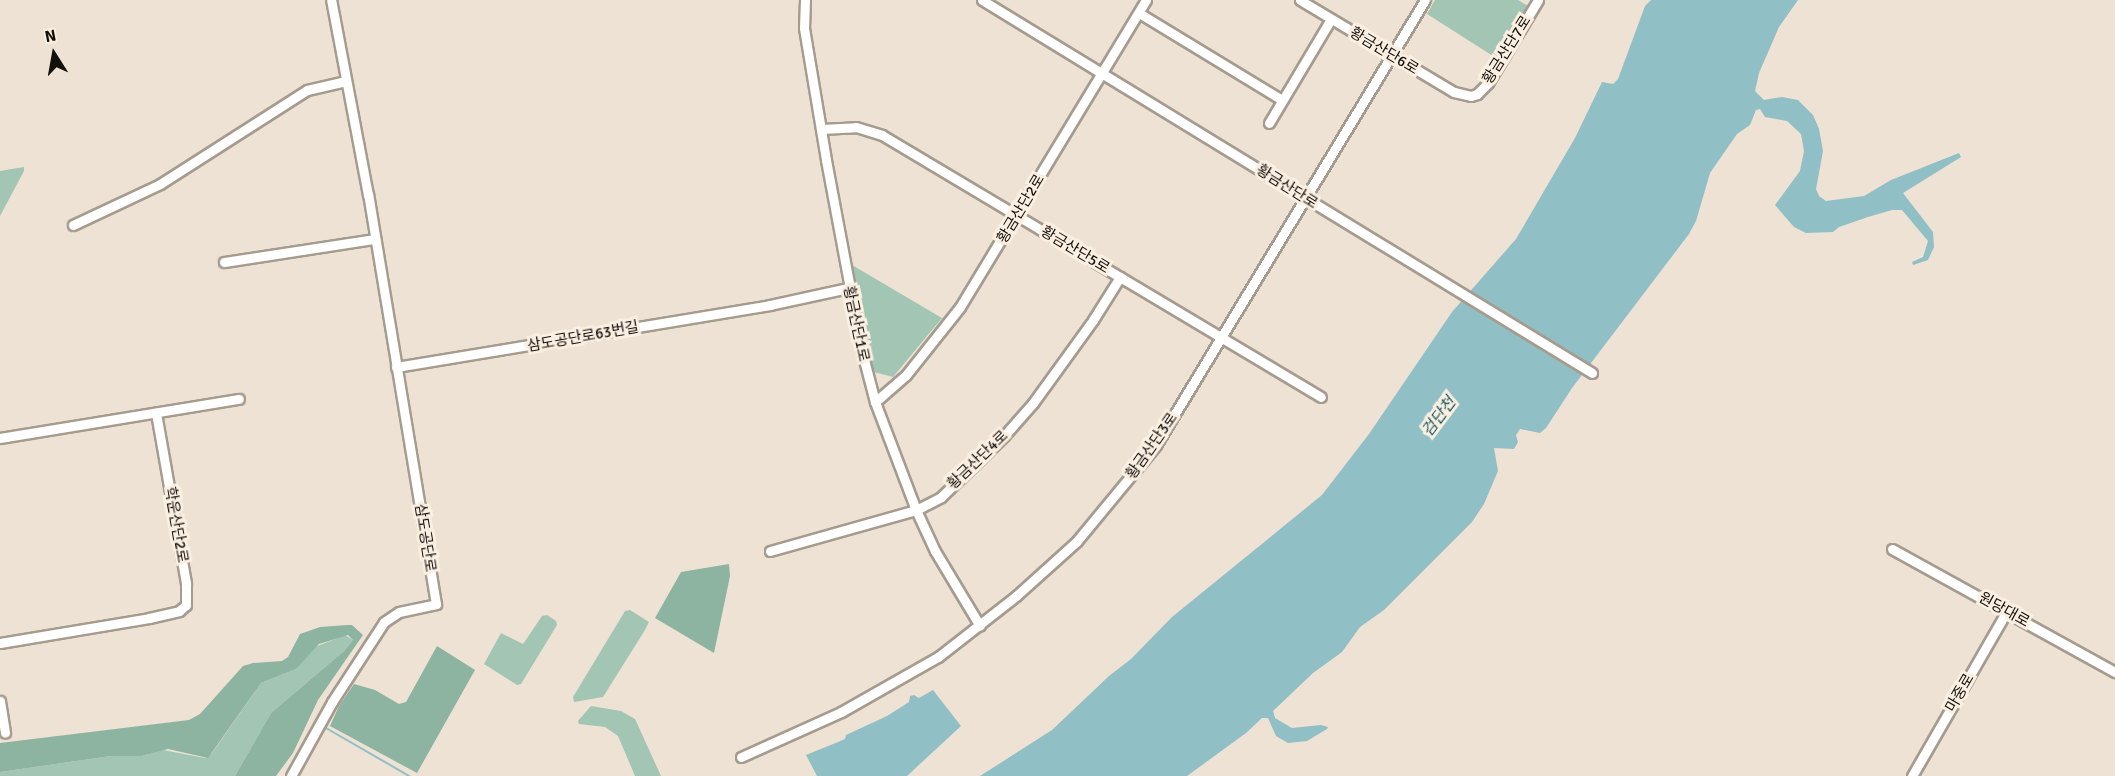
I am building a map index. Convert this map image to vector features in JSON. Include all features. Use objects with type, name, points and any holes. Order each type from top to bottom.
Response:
[{"type":"street","name":"삼도공단로","points":[[291,776],[332,702],[384,622],[399,612],[436,604],[375,240],[331,0]]},
{"type":"street","name":"황금산단1로","points":[[805,0],[804,28],[848,288],[875,402],[916,510],[935,550],[980,626]]},
{"type":"street","name":"황금산단로","points":[[982,0],[1592,373]]},
{"type":"street","name":"황금산단2로","points":[[875,402],[906,375],[945,327],[1017,214],[1146,0]]},
{"type":"street","name":"황금산단6로","points":[[1300,0],[1454,92],[1471,96]]},
{"type":"street","name":"황금산단3로","points":[[741,757],[871,696],[938,657],[980,626],[1069,549],[1156,445],[1425,0]]},
{"type":"street","name":"황금산단7로","points":[[1471,96],[1477,94],[1488,83],[1538,0]]},
{"type":"street","points":[[1139,13],[1282,100]]},
{"type":"street","points":[[1269,123],[1331,19]]},
{"type":"street","points":[[73,225],[160,184],[307,90],[346,81]]},
{"type":"street","name":"황금산단5로","points":[[821,129],[856,128],[882,135],[1321,397]]},
{"type":"street","points":[[224,262],[375,240]]},
{"type":"street","name":"황금산단4로","points":[[770,551],[916,510],[941,497],[1018,421],[1070,353],[1120,277]]},
{"type":"street","name":"삼도공단로63번길","points":[[396,367],[770,305],[848,288]]},
{"type":"street","points":[[0,438],[239,399]]},
{"type":"street","name":"학운산단2로","points":[[0,643],[157,616],[179,611],[186,605],[186,583],[156,413]]},
{"type":"street","name":"원당대로","points":[[1892,549],[2007,610],[2115,672]]},
{"type":"street","name":"마중로","points":[[1912,776],[2007,610]]},
{"type":"street","points":[[0,701],[5,733]]},
{"type":"green space","points":[[1435,0],[1518,0],[1535,10],[1504,63],[1427,14]]},
{"type":"green space","points":[[24,167],[24,171],[0,216],[0,171]]},
{"type":"green space","points":[[852,265],[942,318],[893,377],[874,372]]},
{"type":"green space","points":[[729,564],[730,576],[714,653],[655,618],[681,572]]},
{"type":"green space","points":[[630,610],[649,622],[645,630],[603,697],[574,702],[573,697],[625,611]]},
{"type":"green space","points":[[547,615],[556,621],[557,625],[521,684],[517,685],[484,664],[501,633],[523,644],[542,616]]},
{"type":"green space","points":[[352,625],[363,635],[318,700],[293,753],[276,776],[235,776],[271,713],[344,651],[353,640],[348,635],[319,644],[296,669],[261,683],[208,758],[168,749],[142,756],[111,756],[0,772],[0,743],[189,720],[200,714],[243,666],[282,661],[288,657],[300,634],[320,627]]},
{"type":"green space","points":[[345,635],[353,640],[344,651],[271,713],[235,776],[0,776],[0,772],[111,756],[142,756],[163,750],[205,758],[212,753],[261,683],[296,669],[315,647]]},
{"type":"green space","points":[[437,646],[475,670],[417,773],[330,726],[339,706],[354,684],[375,690],[399,704],[406,702]]},
{"type":"green space","points":[[591,706],[621,711],[635,719],[661,776],[635,776],[618,736],[605,727],[579,724],[578,721]]},
{"type":"water","name":"검단천","points":[[1651,0],[1798,0],[1779,27],[1759,73],[1755,91],[1764,100],[1782,97],[1798,100],[1813,115],[1819,129],[1823,151],[1816,189],[1819,196],[1826,201],[1864,196],[1891,180],[1959,153],[1961,157],[1903,193],[1933,232],[1934,247],[1928,260],[1913,265],[1912,262],[1923,257],[1928,241],[1902,210],[1892,210],[1868,217],[1839,227],[1833,232],[1806,233],[1794,227],[1775,205],[1800,171],[1804,151],[1801,134],[1787,121],[1765,117],[1760,109],[1756,110],[1750,125],[1737,134],[1710,173],[1696,221],[1689,234],[1572,388],[1546,428],[1540,433],[1520,429],[1516,435],[1518,442],[1514,449],[1494,448],[1498,471],[1484,504],[1472,522],[1384,610],[1360,627],[1342,652],[1313,673],[1273,711],[1275,718],[1292,728],[1321,725],[1328,727],[1327,729],[1307,741],[1288,743],[1276,736],[1268,718],[1262,718],[1246,733],[1187,776],[980,776],[1052,730],[1109,676],[1131,659],[1172,617],[1322,495],[1369,434],[1452,312],[1516,239],[1575,138],[1602,82],[1613,84],[1618,79],[1645,6]]},
{"type":"water","points":[[933,690],[961,726],[907,776],[817,776],[806,755],[845,739],[846,735],[887,716],[909,702],[910,696],[914,695],[919,698]]},
{"type":"waterway","points":[[326,728],[409,776]]}]
